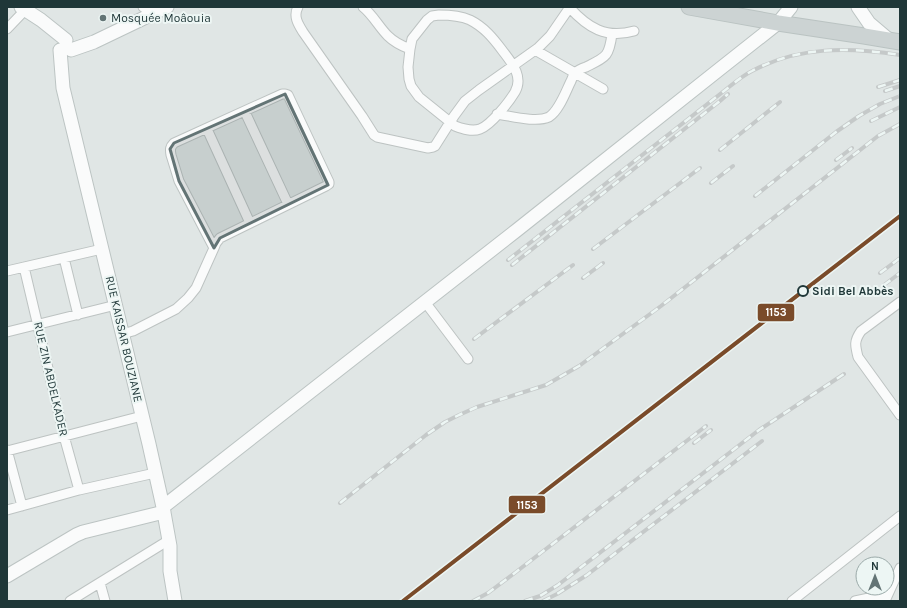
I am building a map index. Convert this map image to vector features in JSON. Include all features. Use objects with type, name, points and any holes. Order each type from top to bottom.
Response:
[{"type":"main road","points":[[690,7],[778,23],[866,29],[895,41]]},
{"type":"street","points":[[7,29],[25,8],[48,25],[65,46],[94,42],[148,11],[167,7]]},
{"type":"street","points":[[298,7],[296,17],[303,32],[375,136],[428,148],[433,147],[436,144],[465,101],[535,50],[550,36],[570,7],[577,16],[587,24],[600,31],[612,34],[623,34],[634,31]]},
{"type":"street","points":[[363,7],[369,12],[388,36],[410,49]]},
{"type":"street","points":[[7,576],[76,535],[163,509],[778,23],[791,7]]},
{"type":"street","points":[[858,7],[866,29]]},
{"type":"street","points":[[444,15],[469,20],[484,29],[514,65],[518,82],[517,89],[513,95],[486,125],[479,129],[471,130],[462,129],[450,122],[419,97],[411,86],[408,67],[412,39],[423,24],[430,18],[444,15]]},
{"type":"street","points":[[497,114],[540,119],[548,117],[554,113],[575,73],[601,60],[608,53],[611,45],[612,34]]},
{"type":"street","name":"RUE KAISSAR BOUZIANE","points":[[65,46],[62,79],[63,88],[163,509],[170,546],[175,601]]},
{"type":"street","points":[[535,50],[603,89]]},
{"type":"street","points":[[122,334],[133,331],[176,309],[188,298],[196,288],[214,248],[216,242],[220,238],[329,184],[288,95],[282,94],[174,143],[171,146],[170,151],[179,181],[214,248]]},
{"type":"street","points":[[245,112],[288,204]]},
{"type":"street","points":[[207,128],[250,223]]},
{"type":"street","points":[[7,271],[102,249]]},
{"type":"street","points":[[64,258],[78,315]]},
{"type":"street","name":"RUE ZIN ABDELKADER","points":[[24,267],[64,436],[79,490]]},
{"type":"street","points":[[425,302],[468,359]]},
{"type":"street","points":[[900,302],[861,331],[855,342],[858,357],[900,414]]},
{"type":"street","points":[[7,332],[116,306]]},
{"type":"street","points":[[22,506],[7,451],[142,416]]},
{"type":"street","points":[[7,510],[79,490],[155,473]]},
{"type":"street","points":[[798,599],[900,516]]},
{"type":"street","points":[[70,601],[169,540]]},
{"type":"street","points":[[855,601],[887,597],[900,568]]},
{"type":"street","points":[[100,583],[105,601]]},
{"type":"highlighted area","points":[[285,94],[328,185],[220,238],[214,248],[179,181],[170,149],[174,143]]},
{"type":"railway","points":[[508,260],[734,83],[752,71],[788,57],[824,51],[843,50],[881,52],[900,55]]},
{"type":"railway","points":[[878,87],[900,80]]},
{"type":"railway","points":[[885,91],[900,86]]},
{"type":"railway","points":[[512,265],[728,94]]},
{"type":"railway","points":[[755,196],[836,132],[859,116],[880,104],[900,96]]},
{"type":"railway","points":[[720,150],[780,102]]},
{"type":"railway","points":[[871,121],[900,107]]},
{"type":"railway","points":[[340,503],[426,435],[445,422],[477,407],[546,385],[579,366],[661,306],[878,136],[900,124]]},
{"type":"railway","points":[[836,160],[852,148]]},
{"type":"railway","points":[[711,183],[733,166]]},
{"type":"railway","points":[[593,249],[700,168]]},
{"type":"railway","points":[[880,273],[900,258]]},
{"type":"railway","points":[[583,278],[603,263]]},
{"type":"railway","points":[[474,339],[573,265]]},
{"type":"railway","points":[[884,285],[900,273]]},
{"type":"railway","points":[[525,601],[540,596],[558,585],[759,430],[844,374]]},
{"type":"railway","points":[[473,601],[488,593],[516,572],[706,426]]},
{"type":"railway","points":[[694,443],[711,430]]},
{"type":"railway","points":[[543,601],[587,575],[762,441]]},
{"type":"transit line","name":"1153","points":[[403,601],[900,216]]},
{"type":"place","name":"Mosquée Moâouia","points":[[103,18]]},
{"type":"place","name":"Sidi Bel Abbès","points":[[803,291]]}]
